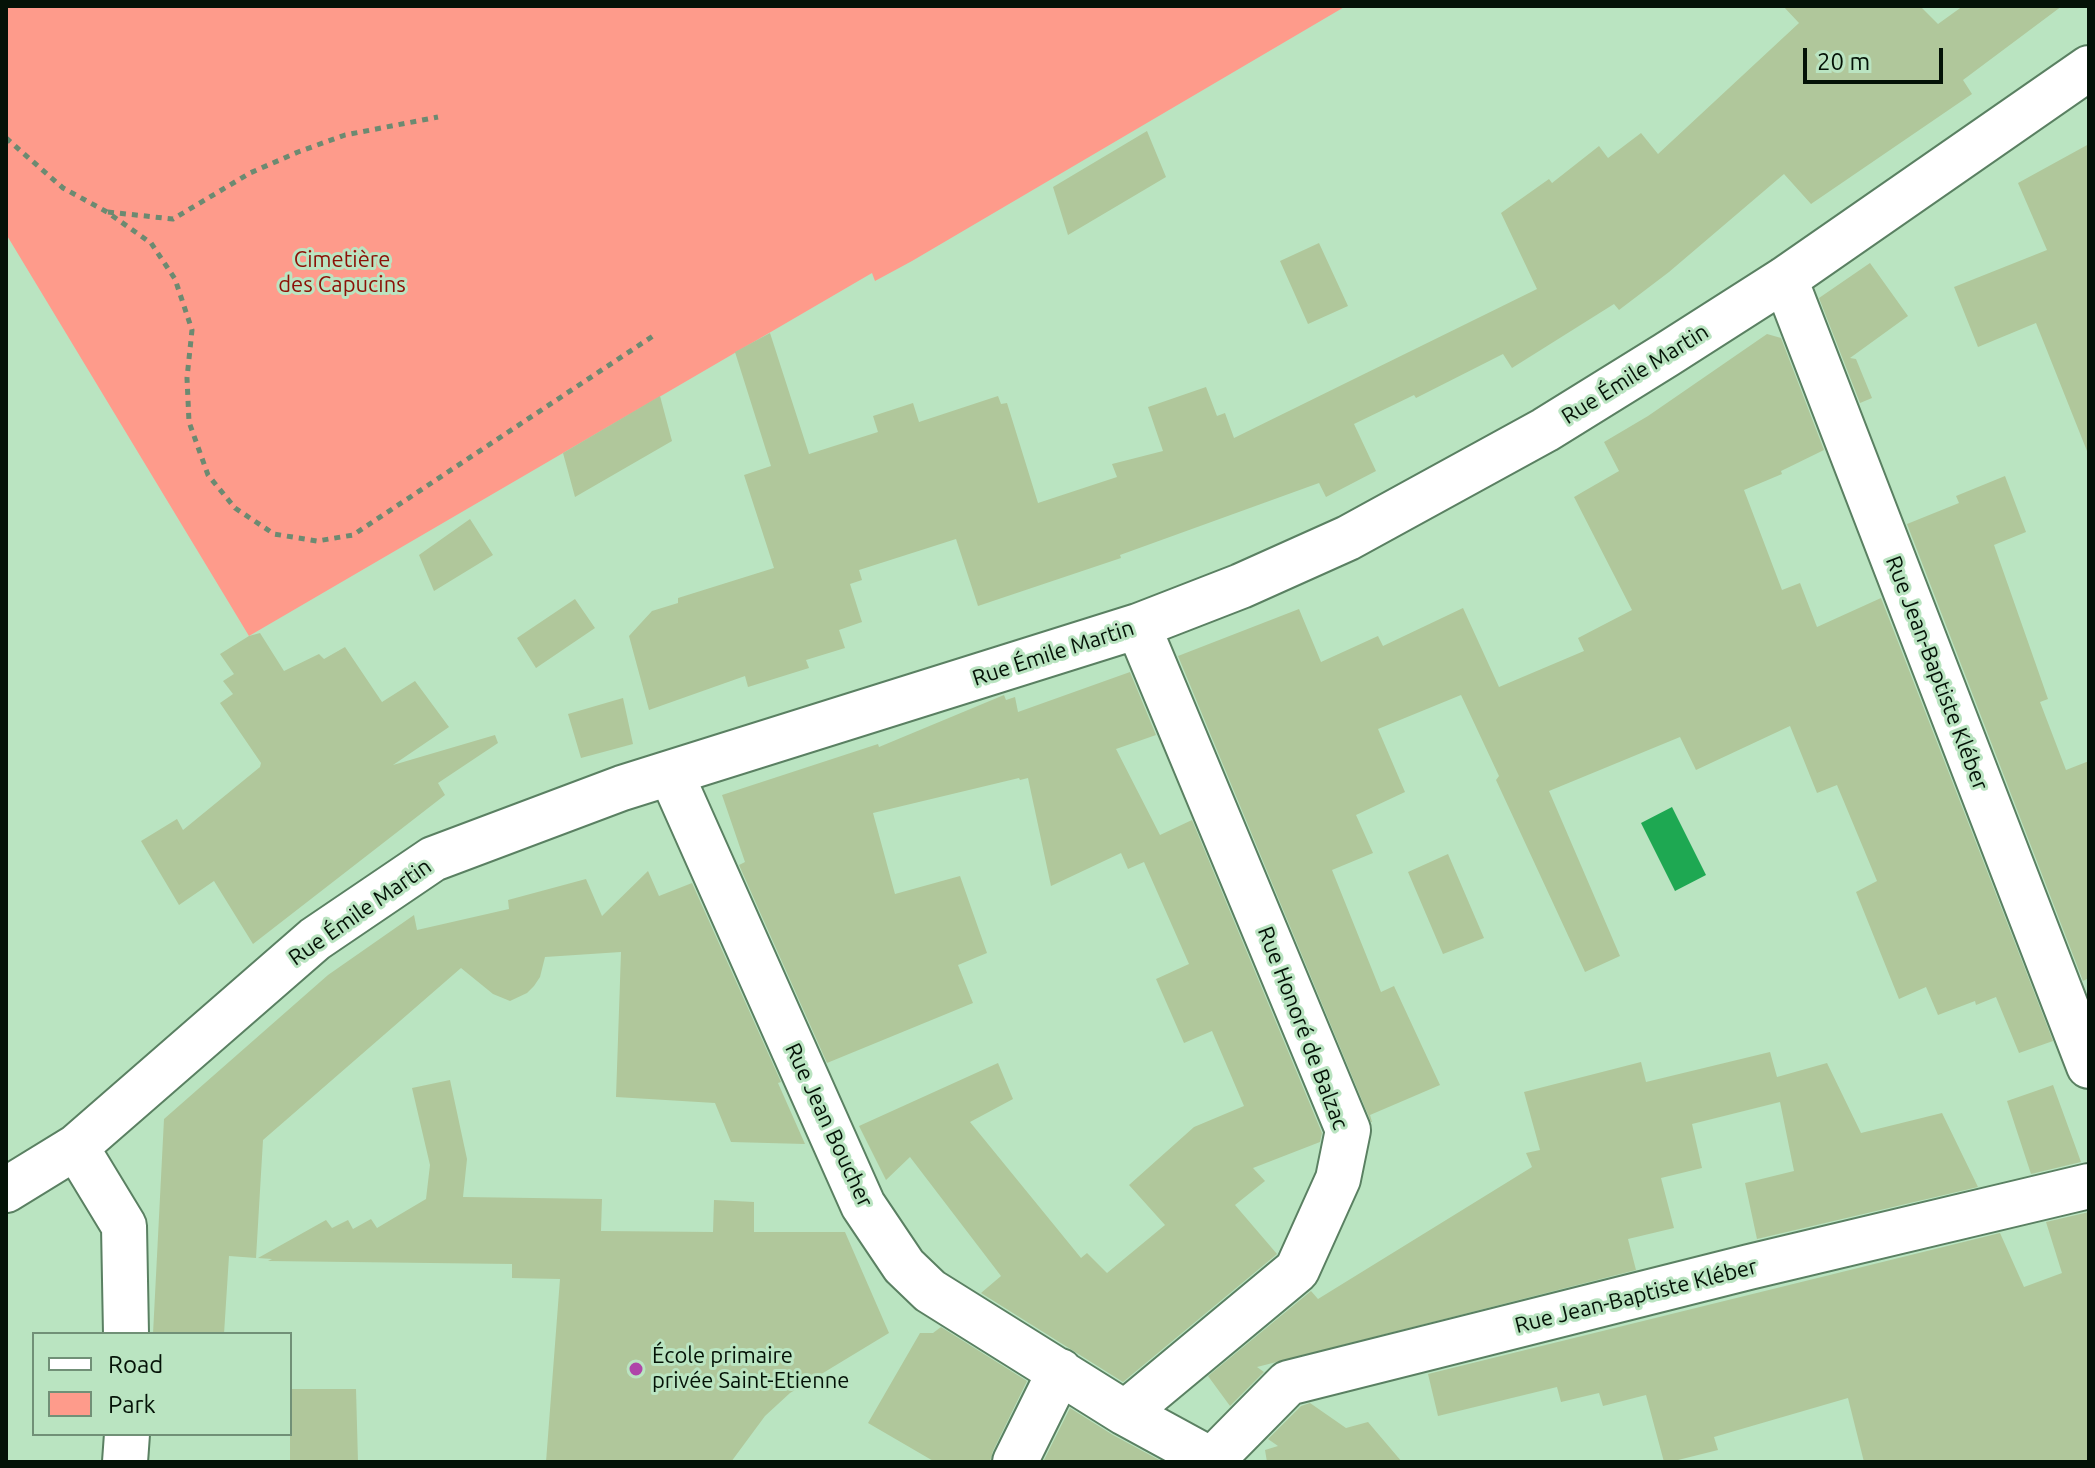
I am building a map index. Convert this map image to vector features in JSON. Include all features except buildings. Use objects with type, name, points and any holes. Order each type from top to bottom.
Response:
[{"type":"street","name":"Rue Émile Martin","points":[[6,1190],[76,1147],[315,939],[433,859],[573,806],[1138,626],[1241,586],[1348,538],[1545,430],[1785,279],[2089,68]]},
{"type":"street","name":"Rue Jean-Baptiste Kléber","points":[[1785,279],[2089,1066]]},
{"type":"street","name":"Rue Honoré de Balzac","points":[[1125,1413],[1297,1270],[1338,1179],[1348,1130],[1138,626]]},
{"type":"street","name":"Rue Jean Boucher","points":[[671,774],[863,1205],[904,1266],[930,1291],[1125,1413],[1214,1461]]},
{"type":"street","points":[[76,1147],[124,1226],[126,1332]]},
{"type":"street","name":"Rue Jean-Baptiste Kléber","points":[[1214,1461],[1288,1383],[1749,1267],[2089,1186]]},
{"type":"street","points":[[1015,1462],[1060,1371]]},
{"type":"street","points":[[125,1462],[127,1436]]},
{"type":"path","points":[[107,212],[173,219],[250,173],[298,152],[345,135],[438,117]]},
{"type":"path","points":[[6,138],[63,188],[107,212],[151,243],[175,279],[192,330],[187,378],[189,422],[208,475],[235,508],[274,534],[317,541],[353,535],[656,334]]},
{"type":"green space","name":"Cimetière des Capucins","points":[[6,6],[1346,6],[912,261],[875,281],[872,273],[249,636],[6,234]]},
{"type":"shaded area","points":[[1672,807],[1706,875],[1675,891],[1641,823]]},
{"type":"place","name":"École primaire privée Saint-Etienne","points":[[636,1369]]}]
